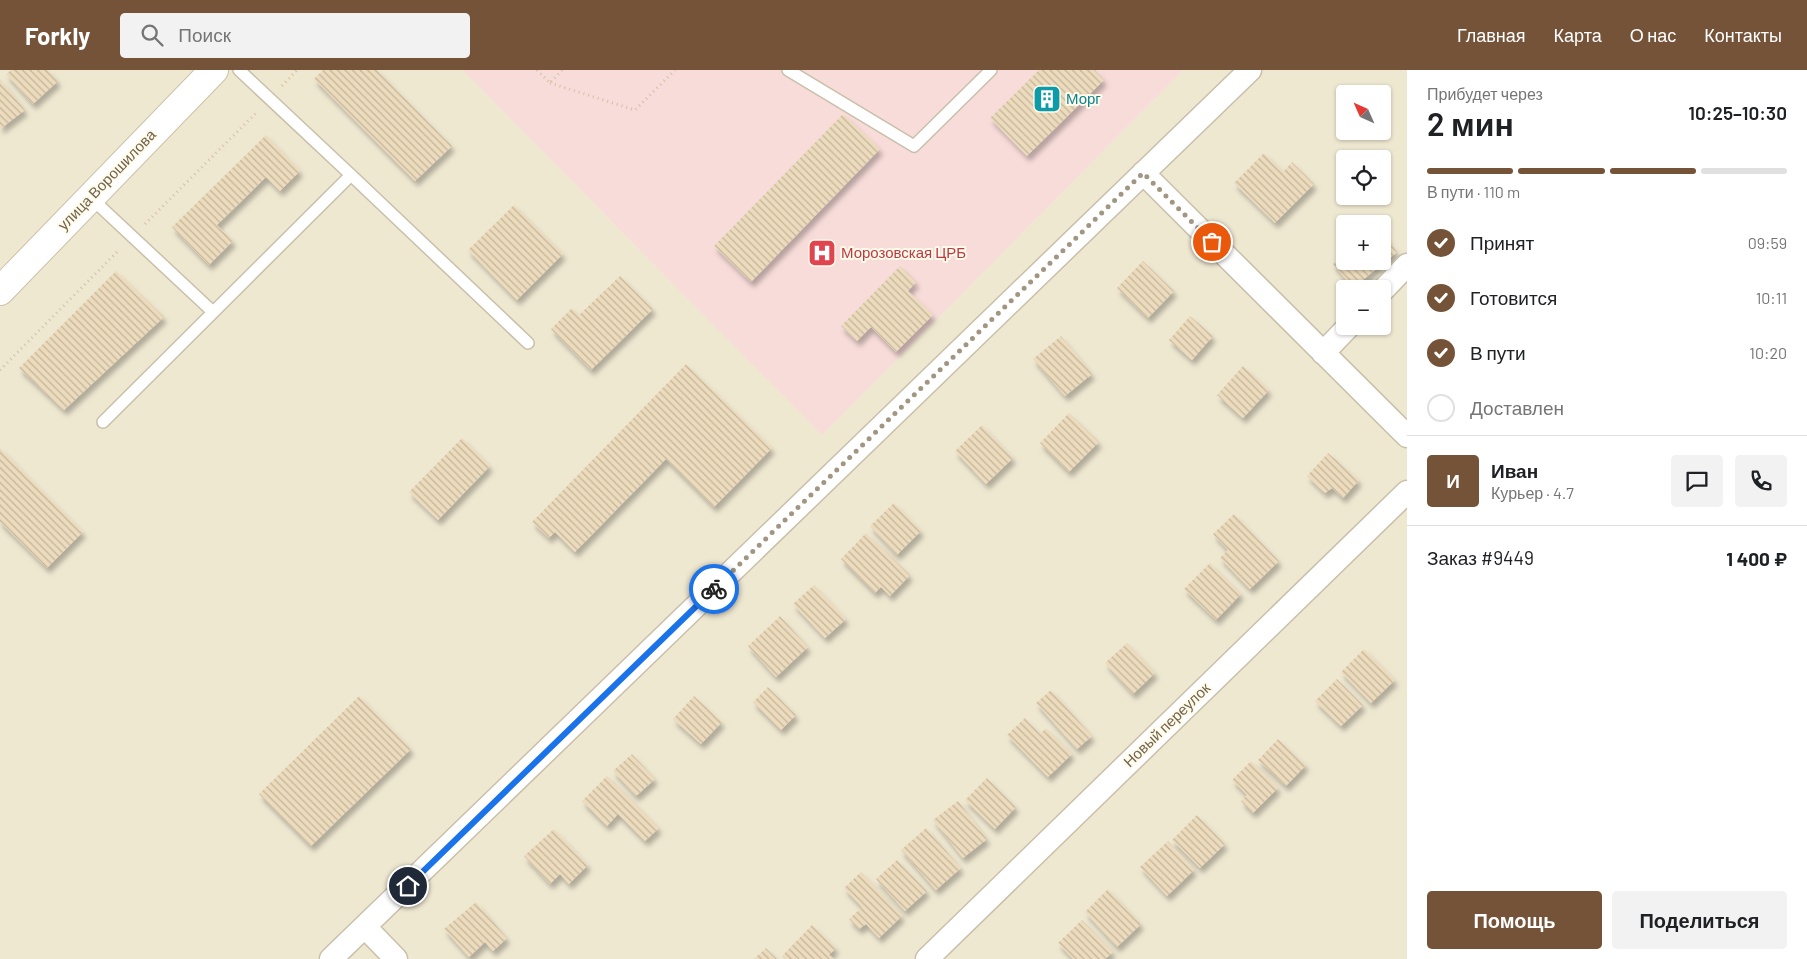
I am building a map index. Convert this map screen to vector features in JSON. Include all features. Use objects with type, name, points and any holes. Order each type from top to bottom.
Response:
[{"type":"main road","name":"улица Ворошилова","points":[[0,291],[214,70]]},
{"type":"street","points":[[331,959],[1250,70]]},
{"type":"street","points":[[1143,173],[1407,436]]},
{"type":"street","points":[[1391,282],[1407,265]]},
{"type":"street","points":[[1323,353],[1340,335]]},
{"type":"street","name":"Новый переулок","points":[[927,959],[1407,492]]},
{"type":"street","points":[[365,927],[396,959]]},
{"type":"lane","points":[[239,70],[528,343]]},
{"type":"lane","points":[[788,70],[914,146],[991,70]]},
{"type":"lane","points":[[103,422],[351,175]]},
{"type":"lane","points":[[91,198],[213,312]]},
{"type":"path","points":[[0,370],[297,70]]},
{"type":"path","points":[[537,70],[550,83],[635,110],[674,70]]},
{"type":"path","points":[[550,83],[562,70]]},
{"type":"shaded area","points":[[0,70],[1407,70],[1407,959],[0,959]]},
{"type":"shaded area","name":"Морозовская ЦРБ","points":[[463,70],[1183,70],[822,435]]},
{"type":"building","points":[[11,70],[48,70],[58,81],[33,104],[6,74]]},
{"type":"building","points":[[323,70],[377,70],[452,146],[415,181],[314,79]]},
{"type":"building","name":"Морг","points":[[1039,70],[1095,70],[1104,80],[1027,156],[990,118]]},
{"type":"building","points":[[0,79],[25,110],[0,129]]},
{"type":"building","points":[[843,114],[880,149],[751,282],[714,246]]},
{"type":"building","points":[[266,135],[300,171],[280,191],[266,177],[217,225],[233,241],[209,265],[172,227]]},
{"type":"building","points":[[1264,153],[1283,172],[1292,162],[1314,184],[1275,223],[1234,183]]},
{"type":"building","points":[[514,205],[563,254],[517,300],[468,250]]},
{"type":"building","points":[[1391,245],[1397,252],[1391,257]]},
{"type":"building","points":[[1143,261],[1174,291],[1148,318],[1117,288]]},
{"type":"building","points":[[900,266],[916,282],[908,291],[933,315],[896,352],[871,327],[857,341],[841,326]]},
{"type":"building","points":[[1338,270],[1375,270],[1363,280],[1346,280]]},
{"type":"building","points":[[116,271],[164,317],[64,410],[19,368]]},
{"type":"building","points":[[620,276],[653,309],[591,370],[551,329],[572,308],[579,315]]},
{"type":"building","points":[[1190,316],[1213,336],[1192,360],[1169,340]]},
{"type":"building","points":[[1061,336],[1092,374],[1065,396],[1033,359]]},
{"type":"building","points":[[686,364],[772,448],[714,507],[666,459],[575,552],[555,532],[549,538],[532,522]]},
{"type":"building","points":[[1243,366],[1269,390],[1243,418],[1217,395]]},
{"type":"building","points":[[1069,413],[1099,442],[1069,472],[1040,443]]},
{"type":"building","points":[[982,425],[1013,458],[986,484],[955,451]]},
{"type":"building","points":[[462,438],[490,466],[438,520],[409,492]]},
{"type":"building","points":[[0,448],[83,532],[47,568],[0,522]]},
{"type":"building","points":[[1328,453],[1359,480],[1343,498],[1332,488],[1325,493],[1307,476]]},
{"type":"building","points":[[894,503],[921,531],[897,555],[870,526]]},
{"type":"building","points":[[1234,514],[1279,561],[1250,589],[1220,558],[1228,550],[1213,534]]},
{"type":"building","points":[[866,533],[910,575],[890,596],[881,587],[875,593],[841,559]]},
{"type":"building","points":[[1210,563],[1241,594],[1216,620],[1184,589]]},
{"type":"building","points":[[814,585],[846,619],[825,638],[793,604]]},
{"type":"building","points":[[780,616],[808,647],[776,677],[748,646]]},
{"type":"building","points":[[1127,643],[1155,673],[1133,694],[1105,663]]},
{"type":"building","points":[[1364,649],[1395,680],[1371,703],[1341,672]]},
{"type":"building","points":[[1337,679],[1363,705],[1341,726],[1315,701]]},
{"type":"building","points":[[768,687],[796,715],[781,730],[753,702]]},
{"type":"building","points":[[1051,690],[1092,736],[1077,749],[1036,703]]},
{"type":"building","points":[[359,696],[411,749],[311,846],[259,794]]},
{"type":"building","points":[[694,696],[722,722],[701,744],[673,719]]},
{"type":"building","points":[[1025,718],[1040,734],[1046,728],[1072,754],[1048,777],[1007,735]]},
{"type":"building","points":[[1278,739],[1306,765],[1286,786],[1258,760]]},
{"type":"building","points":[[632,754],[655,779],[636,796],[613,771]]},
{"type":"building","points":[[1251,761],[1278,788],[1253,813],[1241,801],[1247,795],[1232,780]]},
{"type":"building","points":[[607,776],[659,828],[645,841],[618,814],[607,826],[582,801]]},
{"type":"building","points":[[987,778],[1016,807],[995,829],[965,800]]},
{"type":"building","points":[[958,801],[987,839],[963,858],[933,820]]},
{"type":"building","points":[[1197,815],[1225,844],[1200,868],[1172,840]]},
{"type":"building","points":[[926,828],[961,868],[936,890],[901,850]]},
{"type":"building","points":[[554,829],[588,865],[569,884],[560,874],[550,884],[524,856]]},
{"type":"building","points":[[1168,841],[1194,870],[1167,896],[1140,867]]},
{"type":"building","points":[[897,860],[927,891],[905,911],[876,879]]},
{"type":"building","points":[[861,872],[902,916],[879,938],[866,924],[859,929],[849,919],[862,907],[844,888]]},
{"type":"building","points":[[1108,889],[1141,924],[1117,947],[1085,912]]},
{"type":"building","points":[[476,902],[507,938],[493,951],[485,942],[469,957],[444,929]]},
{"type":"building","points":[[1082,920],[1113,952],[1105,959],[1073,959],[1058,943]]},
{"type":"building","points":[[812,925],[836,948],[829,955],[834,959],[785,959],[782,956]]},
{"type":"building","points":[[766,948],[777,959],[754,959]]},
{"type":"way so far","points":[[714,589],[1143,173],[1212,242]]},
{"type":"place","name":"Морг","points":[[1047,99]]},
{"type":"place","name":"Морозовская ЦРБ","points":[[822,253]]},
{"type":"route","points":[[408,886],[714,589]]}]
